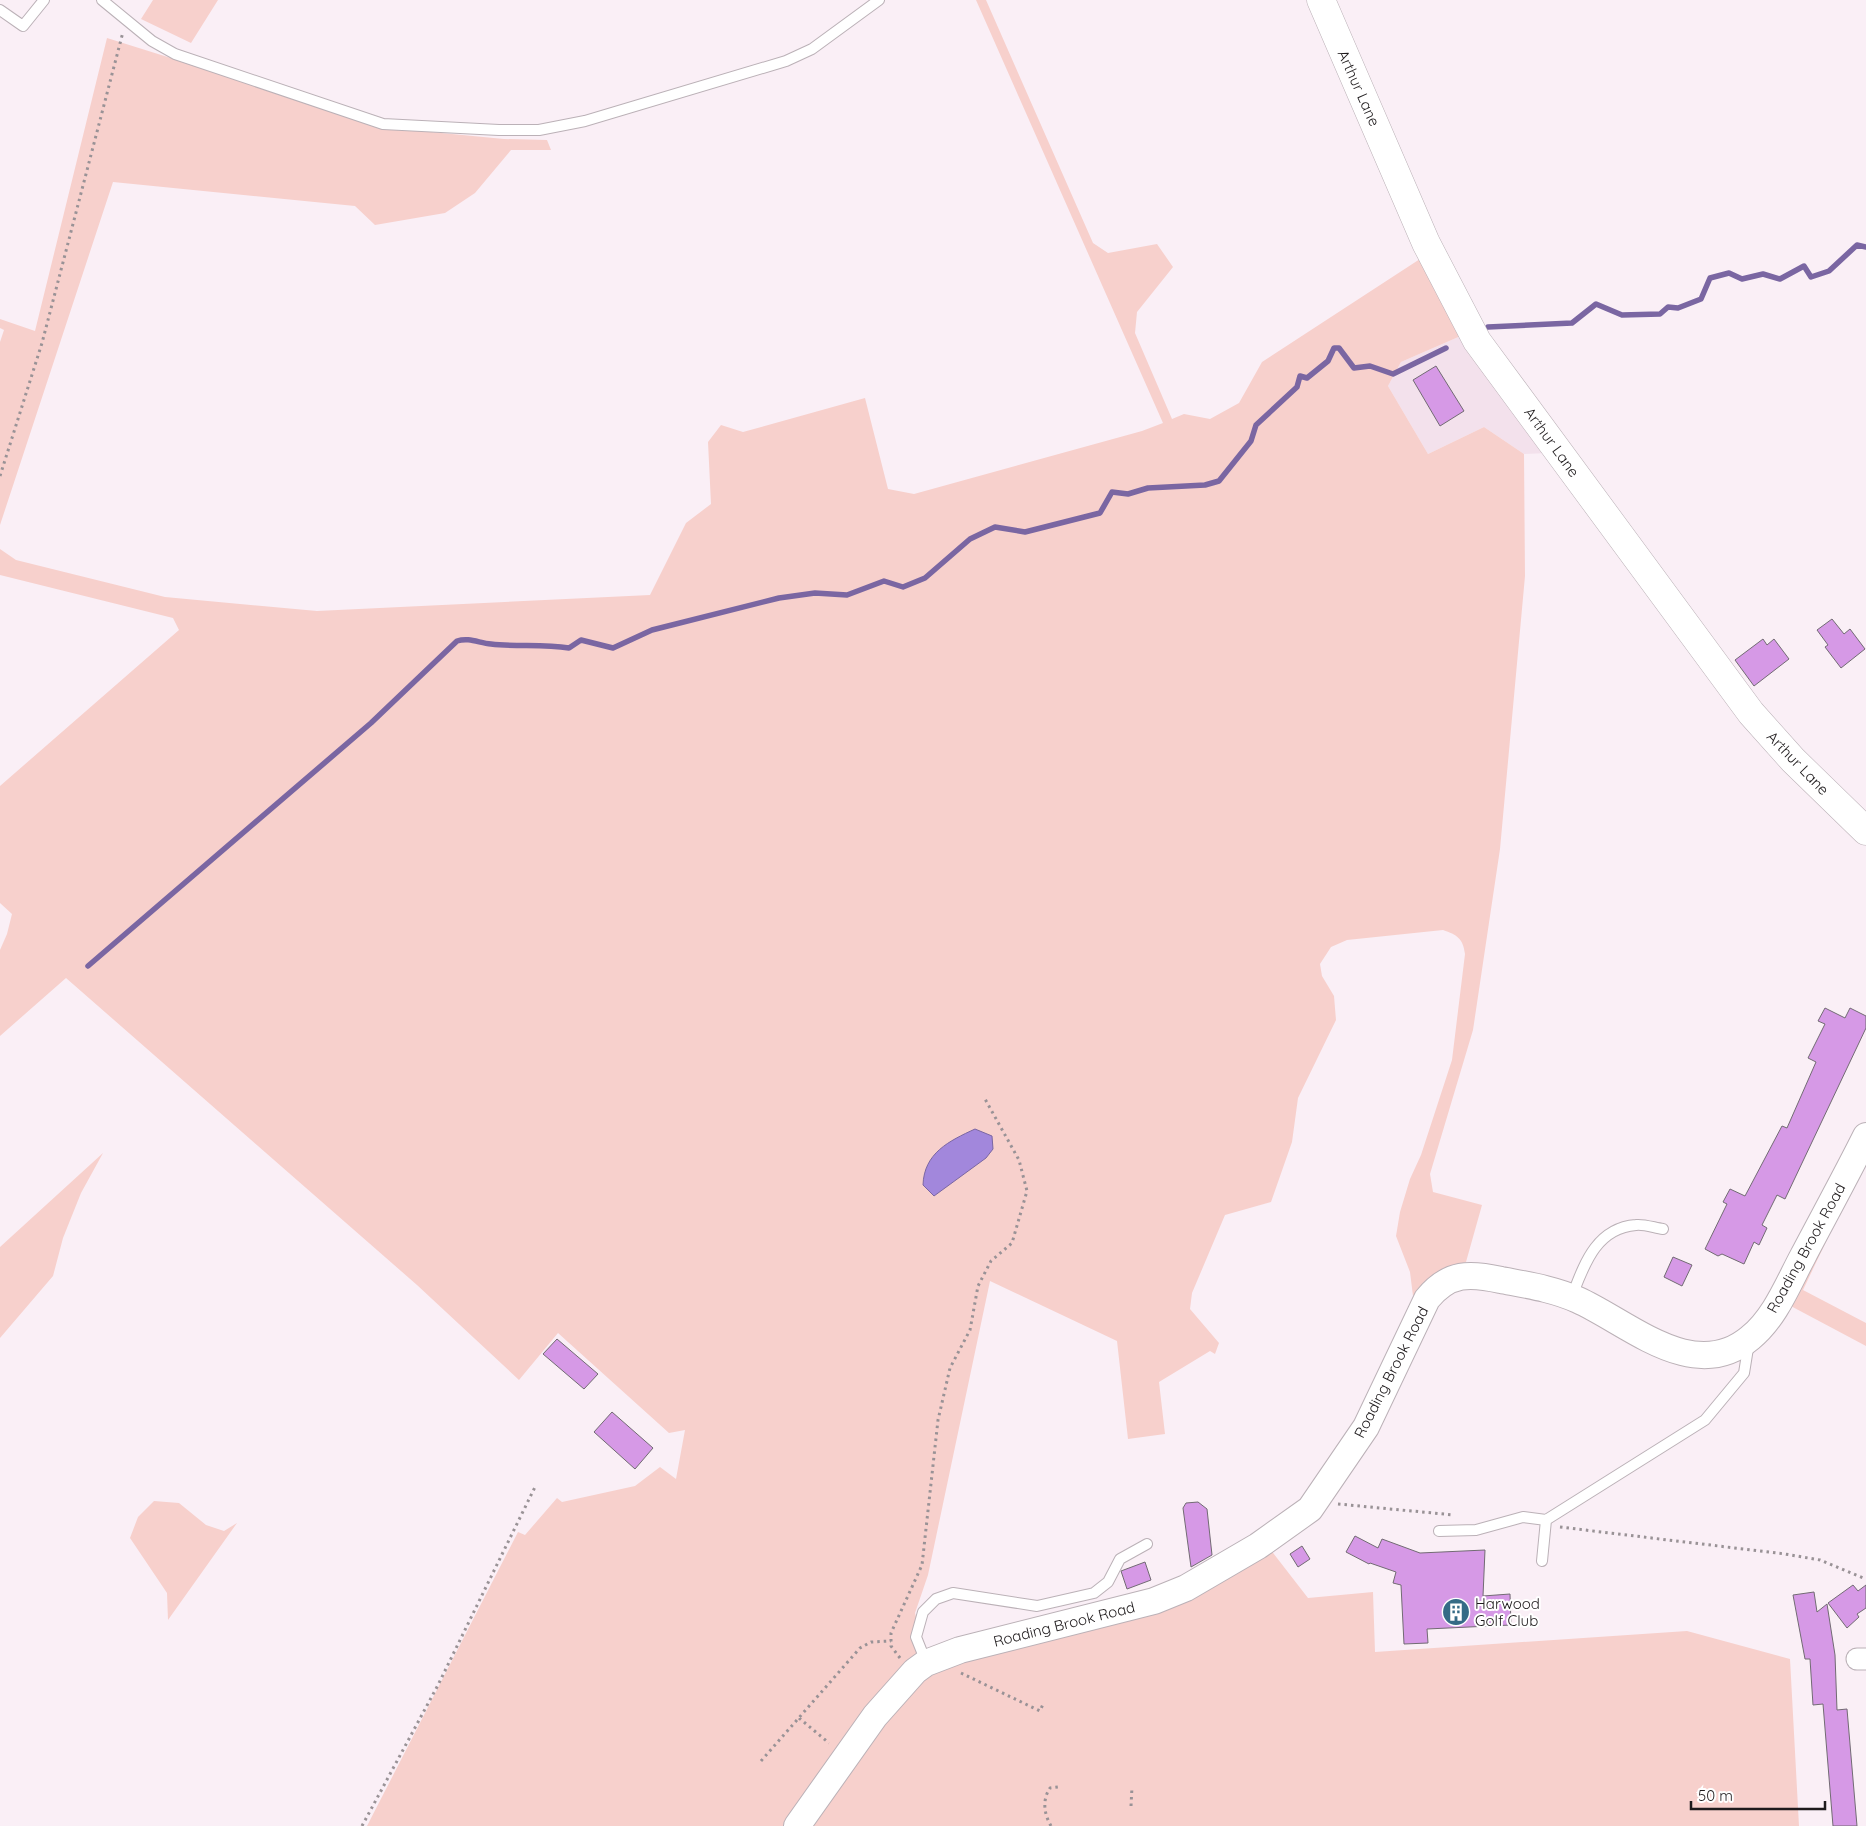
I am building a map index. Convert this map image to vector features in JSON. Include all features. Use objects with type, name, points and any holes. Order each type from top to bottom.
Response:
[{"type":"main road","name":"Arthur Lane","points":[[1320,0],[1426,243],[1477,340],[1751,713],[1793,760],[1866,831]]},
{"type":"street","name":"Roading Brook Road","points":[[797,1826],[875,1716],[921,1667],[960,1650],[1147,1603],[1186,1588],[1258,1546],[1317,1502],[1366,1427],[1420,1313],[1436,1288],[1446,1281],[1477,1274],[1553,1291],[1572,1297],[1602,1312],[1652,1342],[1693,1355],[1715,1355],[1733,1349],[1750,1338],[1778,1303],[1866,1136]]},
{"type":"lane","points":[[0,10],[23,26],[44,0]]},
{"type":"lane","points":[[102,0],[152,41],[175,54],[383,124],[498,130],[538,130],[584,121],[656,101],[710,82],[786,61],[812,49],[850,24],[879,0]]},
{"type":"lane","points":[[1572,1297],[1586,1258],[1597,1243],[1610,1234],[1637,1225],[1663,1229]]},
{"type":"lane","points":[[1439,1531],[1476,1530],[1523,1518],[1546,1523],[1705,1420],[1744,1373],[1750,1338]]},
{"type":"lane","points":[[1542,1561],[1546,1523]]},
{"type":"lane","points":[[921,1667],[916,1636],[923,1612],[936,1599],[953,1593],[1037,1606],[1094,1593],[1108,1582],[1120,1559],[1147,1544]]},
{"type":"path","points":[[0,476],[42,343],[126,20]]},
{"type":"path","points":[[921,1667],[896,1655],[891,1646],[891,1633],[922,1564],[938,1420],[950,1368],[970,1330],[978,1286],[991,1261],[1012,1243],[1028,1191],[1019,1160],[984,1099]]},
{"type":"path","points":[[362,1826],[438,1685],[535,1487]]},
{"type":"path","points":[[1317,1502],[1455,1515]]},
{"type":"path","points":[[1546,1523],[1820,1560],[1866,1580]]},
{"type":"path","points":[[761,1761],[860,1648],[871,1642],[891,1641]]},
{"type":"path","points":[[953,1669],[1040,1711],[1044,1702]]},
{"type":"path","points":[[799,1718],[845,1756]]},
{"type":"path","points":[[1051,1826],[1046,1815],[1045,1800],[1050,1788],[1058,1787]]},
{"type":"path","points":[[1131,1806],[1132,1787]]},
{"type":"shaded area","points":[[153,0],[218,0],[191,43],[141,19]]},
{"type":"shaded area","name":"Harwood Golf Club","points":[[976,0],[986,0],[1093,243],[1108,253],[1157,244],[1173,267],[1137,312],[1135,333],[1172,419],[1184,414],[1210,419],[1239,403],[1262,362],[1420,259],[1435,291],[1463,335],[1401,362],[1388,386],[1428,454],[1484,427],[1524,454],[1525,576],[1500,849],[1473,1030],[1430,1174],[1433,1192],[1482,1205],[1466,1262],[1437,1275],[1413,1296],[1410,1272],[1396,1236],[1400,1212],[1410,1179],[1421,1155],[1452,1060],[1465,954],[1463,944],[1456,936],[1443,930],[1347,940],[1331,947],[1320,964],[1322,976],[1334,996],[1336,1020],[1298,1098],[1292,1142],[1271,1202],[1225,1215],[1192,1293],[1190,1309],[1219,1343],[1215,1354],[1210,1351],[1159,1382],[1165,1434],[1128,1439],[1117,1341],[990,1281],[928,1575],[915,1613],[924,1648],[949,1663],[1270,1549],[1308,1598],[1373,1592],[1375,1652],[1687,1631],[1790,1659],[1799,1826],[367,1826],[518,1532],[525,1535],[557,1498],[562,1502],[635,1486],[660,1467],[676,1479],[685,1430],[669,1433],[558,1333],[519,1380],[417,1285],[66,978],[0,1036],[0,950],[7,934],[12,914],[0,903],[0,786],[179,630],[173,618],[0,575],[0,549],[16,560],[165,597],[317,611],[650,595],[686,523],[711,504],[708,442],[721,425],[743,432],[865,398],[888,489],[914,494],[1142,431],[1163,423]]},
{"type":"shaded area","points":[[107,38],[289,95],[379,127],[504,139],[547,140],[551,150],[511,150],[475,193],[445,213],[375,225],[355,206],[113,182],[0,525],[0,342],[4,330],[0,328],[0,319],[35,331]]},
{"type":"shaded area","points":[[1463,335],[1549,453],[1524,454],[1484,427],[1428,454],[1388,386],[1401,362]]},
{"type":"shaded area","points":[[975,1129],[992,1136],[993,1149],[986,1158],[934,1196],[923,1185],[924,1174],[928,1164],[933,1156],[947,1144]]},
{"type":"shaded area","points":[[103,1153],[81,1193],[63,1238],[53,1276],[0,1338],[0,1247]]},
{"type":"shaded area","points":[[1843,1206],[1803,1290],[1866,1323],[1866,1346],[1787,1304]]},
{"type":"shaded area","points":[[154,1501],[179,1503],[206,1525],[224,1531],[237,1523],[168,1620],[167,1593],[130,1538],[138,1517]]},
{"type":"building","points":[[1436,366],[1464,411],[1440,426],[1413,380]]},
{"type":"building","points":[[1832,619],[1844,634],[1850,629],[1865,649],[1841,668],[1825,647],[1828,645],[1817,630]]},
{"type":"building","points":[[1763,639],[1767,645],[1774,639],[1789,659],[1754,686],[1735,660]]},
{"type":"building","points":[[1825,1008],[1845,1018],[1850,1008],[1866,1016],[1866,1028],[1785,1199],[1777,1195],[1762,1225],[1767,1228],[1759,1245],[1754,1242],[1744,1264],[1722,1254],[1718,1256],[1705,1249],[1727,1204],[1723,1202],[1730,1189],[1745,1196],[1782,1126],[1787,1128],[1816,1062],[1808,1058],[1825,1024],[1818,1021]]},
{"type":"building","points":[[1673,1257],[1692,1265],[1682,1286],[1664,1277]]},
{"type":"building","points":[[557,1339],[598,1374],[584,1389],[543,1354]]},
{"type":"building","points":[[612,1412],[653,1448],[635,1469],[594,1432]]},
{"type":"building","points":[[1198,1502],[1207,1509],[1212,1555],[1191,1567],[1183,1508],[1186,1503]]},
{"type":"building","points":[[1355,1536],[1378,1548],[1382,1539],[1420,1553],[1485,1550],[1483,1596],[1510,1594],[1511,1625],[1427,1629],[1428,1643],[1404,1644],[1401,1585],[1393,1583],[1396,1572],[1369,1564],[1346,1552]]},
{"type":"building","points":[[1302,1546],[1310,1559],[1298,1567],[1290,1554]]},
{"type":"building","points":[[1145,1562],[1151,1580],[1127,1589],[1121,1571]]},
{"type":"building","points":[[1853,1585],[1858,1591],[1866,1585],[1866,1608],[1857,1614],[1859,1617],[1847,1628],[1828,1603]]},
{"type":"building","points":[[1814,1592],[1817,1612],[1827,1604],[1835,1655],[1837,1710],[1847,1709],[1857,1826],[1833,1826],[1823,1704],[1813,1705],[1810,1659],[1805,1659],[1793,1595]]},
{"type":"waterway","points":[[1488,327],[1572,323],[1596,304],[1622,315],[1660,314],[1668,307],[1678,308],[1701,299],[1710,278],[1729,273],[1742,279],[1763,274],[1780,279],[1804,266],[1811,277],[1829,271],[1857,245],[1866,247]]},
{"type":"waterway","points":[[88,966],[371,723],[457,641],[466,640],[501,645],[569,648],[581,640],[613,648],[652,630],[779,598],[815,593],[847,595],[884,581],[903,587],[925,578],[970,539],[995,527],[1025,532],[1100,513],[1112,492],[1128,494],[1148,488],[1205,485],[1219,481],[1251,441],[1256,425],[1297,387],[1300,376],[1307,378],[1328,361],[1334,348],[1339,348],[1354,368],[1370,366],[1393,374],[1446,348]]},
{"type":"place","name":"Harwood Golf Club","points":[[1456,1612]]}]
